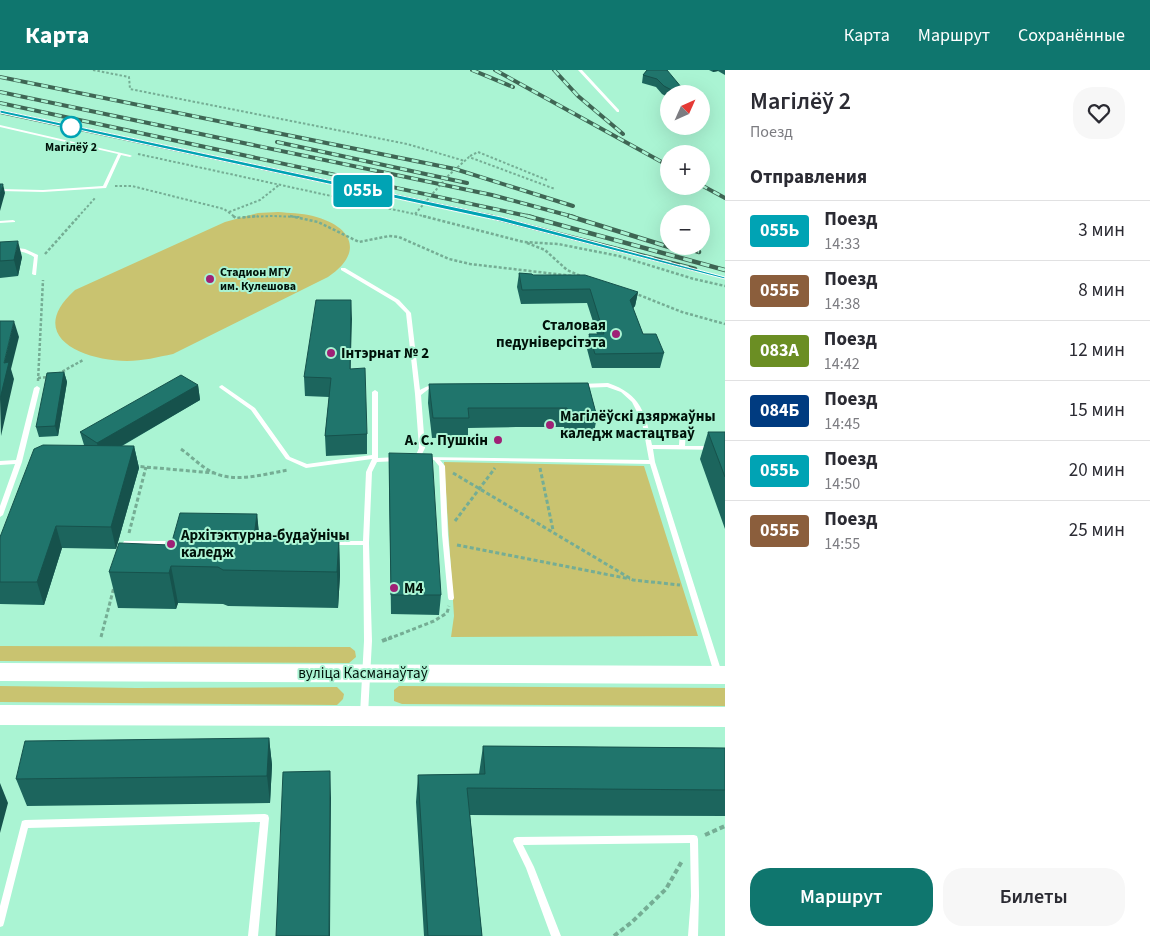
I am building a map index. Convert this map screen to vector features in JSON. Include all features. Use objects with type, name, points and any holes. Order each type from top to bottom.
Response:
[{"type":"main road","name":"вуліца Касманаўтаў","points":[[0,672],[722,675]]},
{"type":"main road","points":[[0,715],[725,717]]},
{"type":"lane","points":[[580,70],[618,111]]},
{"type":"lane","points":[[0,126],[120,154],[132,154]]},
{"type":"lane","points":[[0,190],[43,191],[105,187],[120,154]]},
{"type":"lane","points":[[0,222],[13,221]]},
{"type":"lane","points":[[0,249],[18,248],[29,251],[36,256],[34,274]]},
{"type":"lane","points":[[343,268],[396,301],[408,314],[418,394],[422,448],[411,458]]},
{"type":"lane","points":[[418,394],[429,387],[446,385]]},
{"type":"lane","points":[[571,386],[608,385],[623,391],[634,402],[645,422],[651,447],[652,462],[691,586],[722,675]]},
{"type":"lane","points":[[222,387],[253,409],[288,458],[306,466],[375,459],[411,458],[652,462]]},
{"type":"lane","points":[[0,515],[19,462],[37,388]]},
{"type":"lane","points":[[364,716],[366,544],[369,472],[375,459],[375,392]]},
{"type":"lane","points":[[682,448],[683,430]]},
{"type":"lane","points":[[651,447],[725,448]]},
{"type":"lane","points":[[436,459],[442,466],[445,534],[451,598]]},
{"type":"lane","points":[[0,463],[19,462]]},
{"type":"lane","points":[[126,543],[184,543]]},
{"type":"lane","points":[[328,543],[366,544]]},
{"type":"lane","points":[[0,924],[25,824],[265,818],[253,936]]},
{"type":"lane","points":[[556,936],[530,867],[517,841],[694,839],[693,936]]},
{"type":"path","points":[[93,70],[129,77],[130,89],[407,144],[465,161]]},
{"type":"path","points":[[415,214],[469,156],[478,152],[547,180]]},
{"type":"path","points":[[44,261],[45,254],[105,187],[132,186],[224,209],[236,218],[268,215],[303,217],[360,242],[394,236],[457,261],[504,270],[555,272],[586,279],[567,270],[545,250],[524,242],[415,214],[132,154]]},
{"type":"path","points":[[469,156],[555,190]]},
{"type":"path","points":[[228,212],[260,200],[279,185]]},
{"type":"path","points":[[524,242],[558,244],[619,256],[725,286]]},
{"type":"path","points":[[37,388],[43,306],[42,275]]},
{"type":"path","points":[[629,292],[647,297],[682,312],[725,324]]},
{"type":"path","points":[[38,378],[54,376],[83,360]]},
{"type":"path","points":[[181,449],[214,473]]},
{"type":"path","points":[[445,534],[502,460]]},
{"type":"path","points":[[538,460],[553,531]]},
{"type":"path","points":[[126,466],[214,473],[239,477],[306,466]]},
{"type":"path","points":[[442,466],[633,580]]},
{"type":"path","points":[[446,542],[633,580],[691,586]]},
{"type":"path","points":[[382,641],[434,621],[447,613],[451,598]]},
{"type":"path","points":[[614,936],[632,922],[666,889],[694,839],[725,826]]},
{"type":"shaded area","name":"Стадион МГУ им. Кулешова","points":[[278,212],[313,216],[326,220],[345,233],[350,249],[347,258],[340,268],[328,277],[173,354],[150,359],[110,360],[78,351],[65,343],[57,333],[55,320],[61,306],[75,290],[225,222],[258,213]]},
{"type":"shaded area","points":[[444,462],[644,466],[698,636],[451,637],[454,616]]},
{"type":"shaded area","points":[[0,646],[350,647],[355,651],[356,657],[349,663],[0,661]]},
{"type":"shaded area","points":[[0,686],[136,688],[337,687],[344,694],[343,699],[337,705],[0,702]]},
{"type":"shaded area","points":[[399,686],[725,688],[725,706],[402,704],[394,701],[394,690]]},
{"type":"building","points":[[647,70],[667,70],[680,85],[663,85],[657,79],[643,75]]},
{"type":"building","points":[[18,241],[14,260],[0,261],[0,242]]},
{"type":"building","points":[[519,273],[533,275],[585,275],[638,292],[630,300],[643,334],[656,334],[664,353],[595,354],[589,334],[604,334],[590,289],[522,290]]},
{"type":"building","name":"Інтэрнат № 2","points":[[316,300],[351,300],[350,369],[365,368],[367,434],[325,436],[331,378],[304,377]]},
{"type":"building","points":[[0,321],[14,321],[4,363],[9,362],[0,399]]},
{"type":"building","points":[[64,372],[55,426],[36,427],[47,373]]},
{"type":"building","points":[[181,375],[198,385],[97,443],[80,432]]},
{"type":"building","points":[[588,383],[597,417],[570,417],[567,408],[468,408],[469,418],[433,418],[429,384]]},
{"type":"building","points":[[708,432],[725,432],[725,477]]},
{"type":"building","points":[[43,445],[134,446],[111,527],[56,526],[37,582],[0,582],[0,537],[34,449]]},
{"type":"building","points":[[389,453],[432,454],[441,595],[391,595]]},
{"type":"building","points":[[180,513],[257,514],[254,537],[339,538],[337,572],[223,570],[218,567],[171,566],[169,573],[109,572],[119,543],[171,545]]},
{"type":"building","points":[[269,738],[267,776],[16,779],[25,741]]},
{"type":"building","points":[[483,746],[725,748],[725,790],[467,788],[482,936],[428,936],[418,775],[485,774]]},
{"type":"building","points":[[330,771],[329,936],[276,936],[283,772]]},
{"type":"railway","points":[[472,70],[513,87]]},
{"type":"railway","points":[[495,70],[660,161]]},
{"type":"railway","points":[[554,70],[578,96],[623,134]]},
{"type":"railway","points":[[0,77],[455,169],[573,206]]},
{"type":"railway","points":[[0,92],[492,195],[574,217]]},
{"type":"railway","points":[[0,103],[532,217]]},
{"type":"railway","points":[[0,112],[493,217]]},
{"type":"railway","points":[[277,142],[467,183]]},
{"type":"railway","points":[[710,190],[725,198]]},
{"type":"railway","points":[[488,216],[695,269]]},
{"type":"railway","points":[[527,216],[725,270]]},
{"type":"railway","points":[[569,216],[660,244]]},
{"type":"train","name":"055Ь","points":[[0,112],[501,219],[626,253],[725,277]]},
{"type":"place","name":"Магілёў 2","points":[[71,127]]},
{"type":"place","name":"Стадион МГУ им. Кулешова","points":[[210,279]]},
{"type":"place","name":"Сталовая педуніверсітэта","points":[[616,334]]},
{"type":"place","name":"Інтэрнат № 2","points":[[331,353]]},
{"type":"place","name":"Магілёўскі дзяржаўны каледж мастацтваў","points":[[550,425]]},
{"type":"place","name":"А. С. Пушкін","points":[[498,440]]},
{"type":"place","name":"Архітэктурна-будаўнічы каледж","points":[[171,544]]},
{"type":"place","name":"M4","points":[[394,588]]}]
